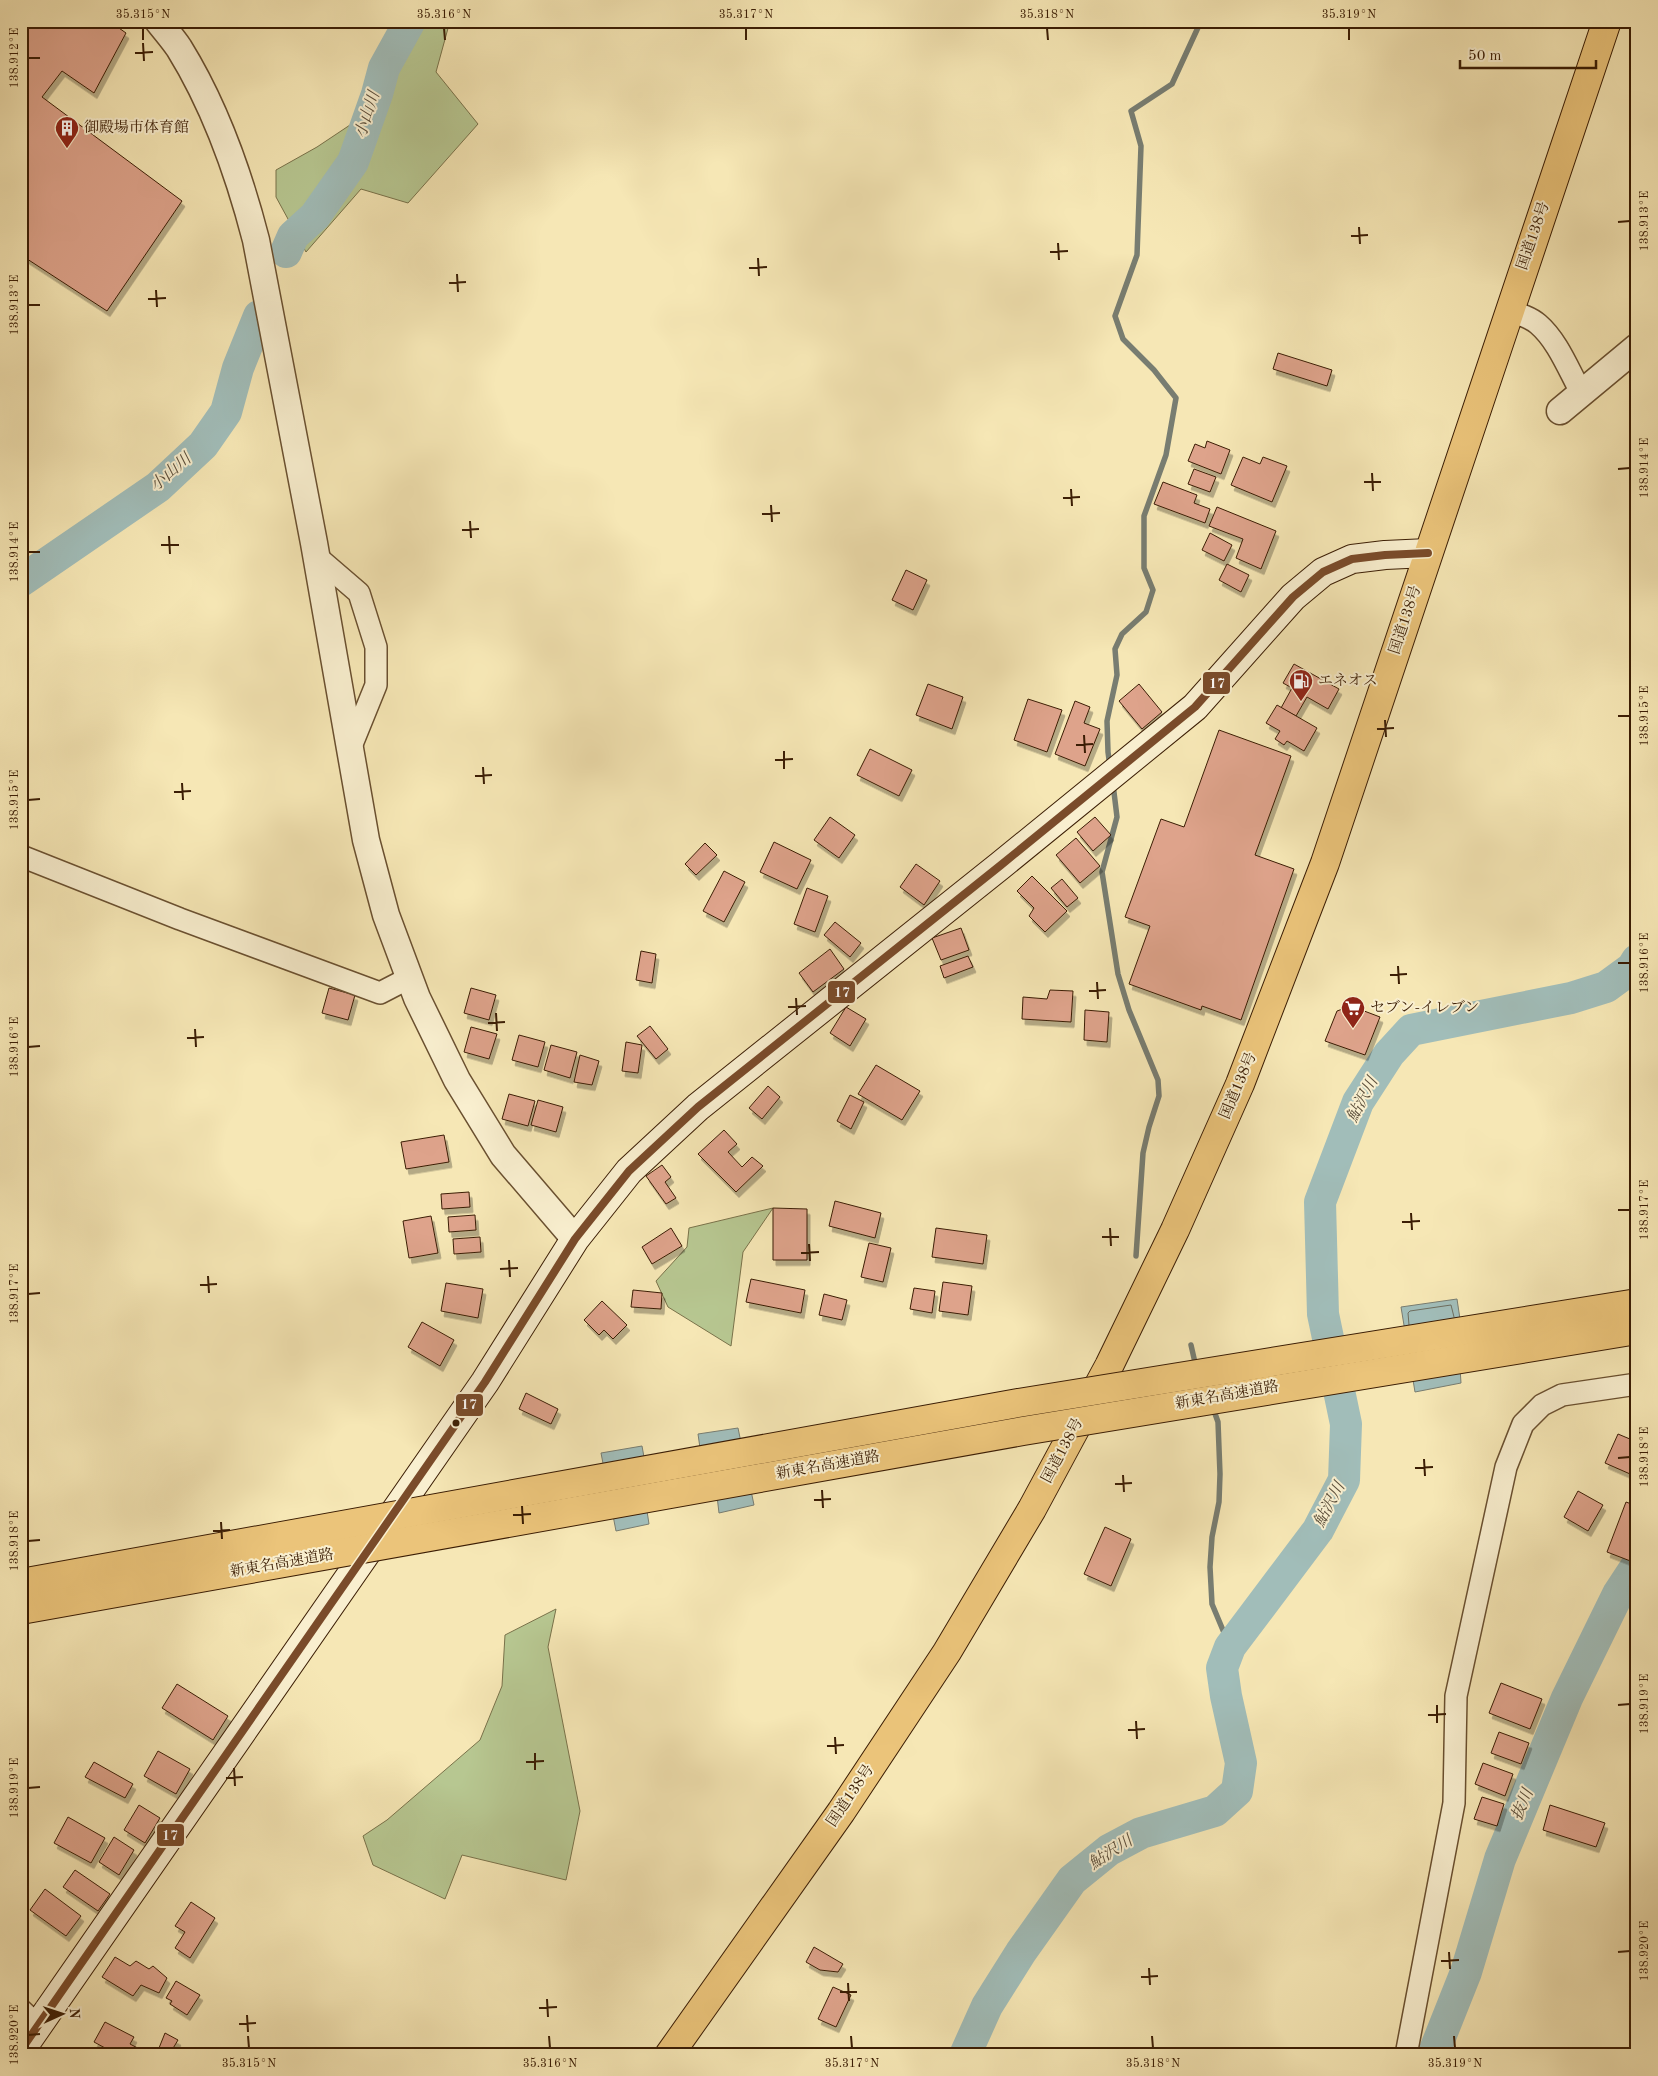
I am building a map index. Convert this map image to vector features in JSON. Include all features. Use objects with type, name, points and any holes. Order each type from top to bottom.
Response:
[{"type":"highway","name":"国道138号","points":[[669,2055],[841,1812],[946,1652],[1032,1508],[1109,1366],[1175,1230],[1240,1084],[1326,863],[1607,21]]},
{"type":"highway","name":"新東名高速道路","points":[[21,1583],[1008,1405],[1637,1303]]},
{"type":"highway","name":"新東名高速道路","points":[[21,1610],[1023,1431],[1637,1330]]},
{"type":"main road","points":[[21,2050],[30,2018],[485,1382],[575,1239],[629,1171],[698,1107],[1002,865],[1194,707],[1293,597],[1322,572],[1352,559],[1428,553]]},
{"type":"street","points":[[158,21],[179,47],[206,100],[244,193],[256,240],[316,556],[366,840],[386,915],[417,998],[457,1080],[503,1155],[575,1239]]},
{"type":"street","points":[[1509,312],[1525,316],[1538,324],[1553,342],[1582,394]]},
{"type":"street","points":[[1560,411],[1637,347]]},
{"type":"street","points":[[316,556],[359,593],[376,647],[376,685],[350,749]]},
{"type":"street","points":[[26,858],[180,919],[380,993],[409,978]]},
{"type":"street","points":[[1406,2055],[1454,1803],[1456,1696],[1506,1467],[1523,1424],[1542,1405],[1562,1395],[1637,1384]]},
{"type":"green space","points":[[394,21],[450,21],[436,72],[478,124],[408,203],[361,189],[306,252],[276,197],[276,170],[317,147],[356,121]]},
{"type":"green space","points":[[773,1208],[743,1252],[731,1346],[668,1307],[656,1281],[687,1247],[689,1228]]},
{"type":"green space","points":[[556,1609],[548,1647],[580,1811],[566,1880],[462,1855],[445,1899],[373,1865],[363,1836],[387,1820],[480,1740],[502,1686],[505,1635]]},
{"type":"water","points":[[1457,1299],[1467,1366],[1460,1368],[1461,1383],[1415,1392],[1401,1307]]},
{"type":"water","points":[[738,1428],[754,1505],[719,1513],[717,1496],[707,1497],[698,1434]]},
{"type":"water","points":[[642,1446],[653,1507],[647,1511],[649,1524],[616,1531],[601,1453]]},
{"type":"building","name":"御殿場市体育館","points":[[21,21],[109,21],[126,33],[94,93],[62,71],[42,97],[182,201],[107,311],[21,255]]},
{"type":"building","points":[[1278,353],[1332,370],[1327,386],[1273,369]]},
{"type":"building","points":[[1207,441],[1230,450],[1221,474],[1188,461],[1195,444],[1205,448]]},
{"type":"building","points":[[1243,457],[1260,464],[1263,457],[1287,466],[1272,502],[1231,485]]},
{"type":"building","points":[[1194,469],[1216,477],[1210,492],[1188,484]]},
{"type":"building","points":[[1163,482],[1197,495],[1194,503],[1210,509],[1205,523],[1154,504]]},
{"type":"building","points":[[1217,507],[1276,531],[1261,569],[1236,558],[1243,539],[1209,526]]},
{"type":"building","points":[[1210,533],[1232,545],[1224,561],[1202,550]]},
{"type":"building","points":[[1227,564],[1249,575],[1241,592],[1219,580]]},
{"type":"building","points":[[906,570],[927,580],[913,610],[892,600]]},
{"type":"building","points":[[1294,664],[1339,689],[1328,709],[1307,697],[1296,716],[1281,708],[1292,688],[1283,683]]},
{"type":"building","points":[[928,684],[963,697],[952,729],[916,715]]},
{"type":"building","points":[[1139,684],[1162,712],[1142,729],[1119,701]]},
{"type":"building","points":[[1028,699],[1062,710],[1047,752],[1014,740]]},
{"type":"building","points":[[1075,701],[1090,707],[1084,723],[1100,729],[1085,766],[1055,754]]},
{"type":"building","points":[[1277,705],[1317,728],[1304,751],[1287,741],[1284,745],[1275,739],[1280,731],[1266,723]]},
{"type":"building","points":[[1219,730],[1291,756],[1255,855],[1294,869],[1241,1020],[1202,1006],[1201,1010],[1129,984],[1150,926],[1125,917],[1161,819],[1184,827]]},
{"type":"building","points":[[870,749],[912,770],[899,796],[857,775]]},
{"type":"building","points":[[830,817],[855,835],[839,858],[814,840]]},
{"type":"building","points":[[1095,817],[1111,835],[1093,851],[1077,832]]},
{"type":"building","points":[[1076,838],[1100,866],[1080,883],[1056,855]]},
{"type":"building","points":[[774,842],[811,860],[797,889],[760,872]]},
{"type":"building","points":[[705,843],[717,855],[696,875],[685,864]]},
{"type":"building","points":[[916,864],[940,881],[924,905],[900,887]]},
{"type":"building","points":[[724,871],[745,882],[724,922],[703,911]]},
{"type":"building","points":[[1032,876],[1067,911],[1045,932],[1029,916],[1034,908],[1017,891]]},
{"type":"building","points":[[1062,879],[1078,898],[1067,907],[1051,888]]},
{"type":"building","points":[[807,888],[828,896],[815,932],[794,924]]},
{"type":"building","points":[[835,922],[861,943],[850,957],[824,935]]},
{"type":"building","points":[[961,928],[969,950],[941,960],[932,938]]},
{"type":"building","points":[[830,949],[844,969],[813,992],[799,973]]},
{"type":"building","points":[[641,951],[656,954],[652,983],[636,980]]},
{"type":"building","points":[[968,956],[973,967],[944,978],[940,966]]},
{"type":"building","points":[[329,988],[355,995],[348,1020],[322,1013]]},
{"type":"building","points":[[471,988],[496,995],[489,1020],[464,1013]]},
{"type":"building","points":[[1050,990],[1073,991],[1071,1022],[1022,1019],[1023,997],[1047,999]]},
{"type":"building","name":"セブン-イレブン","points":[[1351,1006],[1380,1017],[1365,1055],[1325,1041],[1337,1011]]},
{"type":"building","points":[[846,1007],[866,1019],[850,1046],[830,1033]]},
{"type":"building","points":[[1085,1010],[1109,1012],[1107,1042],[1084,1040]]},
{"type":"building","points":[[650,1026],[668,1049],[656,1059],[637,1036]]},
{"type":"building","points":[[471,1027],[497,1034],[489,1059],[464,1052]]},
{"type":"building","points":[[519,1035],[545,1042],[538,1067],[512,1060]]},
{"type":"building","points":[[626,1042],[642,1045],[638,1073],[622,1071]]},
{"type":"building","points":[[551,1045],[577,1052],[570,1078],[544,1070]]},
{"type":"building","points":[[580,1055],[599,1061],[592,1085],[574,1082]]},
{"type":"building","points":[[876,1065],[920,1091],[902,1120],[858,1094]]},
{"type":"building","points":[[768,1086],[780,1097],[762,1119],[749,1108]]},
{"type":"building","points":[[509,1094],[535,1101],[528,1126],[502,1119]]},
{"type":"building","points":[[850,1095],[864,1102],[851,1129],[837,1121]]},
{"type":"building","points":[[538,1100],[563,1107],[556,1132],[531,1125]]},
{"type":"building","points":[[724,1130],[737,1144],[728,1152],[742,1167],[752,1157],[763,1166],[736,1192],[698,1154]]},
{"type":"building","points":[[444,1135],[449,1162],[406,1169],[401,1142]]},
{"type":"building","points":[[662,1165],[671,1177],[665,1182],[676,1198],[666,1204],[646,1176]]},
{"type":"building","points":[[469,1192],[470,1207],[442,1209],[441,1194]]},
{"type":"building","points":[[835,1201],[881,1213],[875,1238],[829,1226]]},
{"type":"building","points":[[773,1208],[807,1209],[807,1260],[773,1260]]},
{"type":"building","points":[[475,1215],[476,1230],[449,1232],[448,1217]]},
{"type":"building","points":[[431,1216],[438,1253],[409,1258],[403,1221]]},
{"type":"building","points":[[671,1228],[682,1246],[652,1264],[642,1247]]},
{"type":"building","points":[[936,1228],[987,1235],[983,1264],[932,1257]]},
{"type":"building","points":[[480,1237],[481,1252],[454,1254],[453,1239]]},
{"type":"building","points":[[869,1243],[891,1248],[883,1282],[861,1277]]},
{"type":"building","points":[[751,1279],[805,1290],[801,1313],[746,1302]]},
{"type":"building","points":[[943,1282],[972,1286],[968,1315],[939,1311]]},
{"type":"building","points":[[446,1283],[483,1289],[478,1318],[441,1311]]},
{"type":"building","points":[[914,1288],[935,1291],[932,1313],[910,1309]]},
{"type":"building","points":[[633,1290],[662,1293],[661,1309],[631,1307]]},
{"type":"building","points":[[824,1294],[847,1300],[842,1320],[819,1315]]},
{"type":"building","points":[[602,1301],[627,1325],[613,1339],[604,1330],[599,1335],[584,1320]]},
{"type":"building","points":[[422,1322],[454,1340],[440,1366],[408,1347]]},
{"type":"building","points":[[526,1393],[558,1409],[551,1424],[519,1409]]},
{"type":"building","points":[[1618,1434],[1637,1442],[1637,1477],[1605,1463]]},
{"type":"building","points":[[1578,1491],[1603,1505],[1588,1531],[1564,1517]]},
{"type":"building","points":[[1626,1502],[1637,1506],[1637,1552],[1633,1562],[1607,1552]]},
{"type":"building","points":[[1105,1527],[1131,1539],[1111,1586],[1084,1574]]},
{"type":"building","points":[[1501,1683],[1542,1699],[1530,1729],[1489,1713]]},
{"type":"building","points":[[177,1684],[228,1716],[213,1740],[162,1708]]},
{"type":"building","points":[[1499,1732],[1529,1743],[1521,1764],[1491,1753]]},
{"type":"building","points":[[158,1751],[190,1769],[176,1794],[144,1776]]},
{"type":"building","points":[[94,1762],[133,1784],[125,1798],[85,1777]]},
{"type":"building","points":[[1483,1763],[1513,1774],[1505,1796],[1475,1784]]},
{"type":"building","points":[[1482,1797],[1504,1804],[1497,1826],[1474,1819]]},
{"type":"building","points":[[139,1805],[160,1818],[145,1843],[124,1830]]},
{"type":"building","points":[[1550,1805],[1605,1823],[1596,1847],[1543,1830]]},
{"type":"building","points":[[68,1817],[105,1838],[91,1863],[54,1843]]},
{"type":"building","points":[[114,1837],[134,1850],[119,1875],[99,1862]]},
{"type":"building","points":[[75,1870],[110,1894],[98,1911],[63,1887]]},
{"type":"building","points":[[45,1889],[81,1916],[66,1936],[30,1910]]},
{"type":"building","points":[[191,1902],[215,1918],[190,1958],[175,1948],[185,1932],[175,1926]]},
{"type":"building","points":[[814,1947],[843,1964],[838,1972],[820,1970],[806,1962]]},
{"type":"building","points":[[115,1957],[130,1966],[136,1961],[149,1969],[153,1966],[167,1978],[159,1993],[141,1985],[133,1996],[102,1977]]},
{"type":"building","points":[[176,1981],[200,1995],[187,2015],[170,2004],[172,2001],[166,1998]]},
{"type":"building","points":[[833,1987],[851,1995],[836,2027],[818,2019]]},
{"type":"building","points":[[105,2022],[134,2037],[130,2044],[151,2055],[118,2055],[94,2042]]},
{"type":"building","points":[[165,2033],[178,2040],[169,2055],[161,2055],[157,2053]]},
{"type":"waterway","name":"小山川","points":[[286,252],[293,236],[315,216],[353,162],[384,68],[410,21]]},
{"type":"waterway","points":[[1110,767],[1107,721],[1117,675],[1115,649],[1122,634],[1146,612],[1153,590],[1144,568],[1144,516],[1166,455],[1176,398],[1154,370],[1123,339],[1115,316],[1137,255],[1141,146],[1131,111],[1172,84],[1201,21]]},
{"type":"waterway","name":"小山川","points":[[21,581],[158,487],[203,445],[226,412],[238,368],[259,316]]},
{"type":"waterway","points":[[1113,784],[1117,817],[1102,872],[1118,974],[1129,1010],[1158,1080],[1159,1096],[1143,1153],[1136,1256]]},
{"type":"waterway","name":"鮎沢川","points":[[965,2055],[987,2006],[1021,1952],[1072,1880],[1109,1850],[1141,1833],[1215,1811],[1237,1791],[1241,1763],[1226,1696],[1222,1668],[1230,1647],[1318,1530],[1344,1480],[1346,1424],[1323,1314],[1320,1202],[1358,1102],[1389,1054],[1411,1030],[1571,998],[1606,987],[1632,968],[1637,960]]},
{"type":"waterway","points":[[1191,1345],[1196,1367]]},
{"type":"waterway","points":[[1213,1408],[1218,1422],[1220,1474],[1219,1502],[1212,1537],[1210,1567],[1212,1604],[1230,1647]]},
{"type":"waterway","name":"抜川","points":[[1433,2055],[1466,1972],[1500,1859],[1567,1698],[1618,1594],[1637,1565]]},
{"type":"transit line","name":"17","points":[[21,2050],[485,1382],[575,1239],[629,1171],[698,1107],[1195,707],[1293,597],[1323,572],[1352,559],[1428,553]]},
{"type":"place","name":"御殿場市体育館","points":[[67,149]]},
{"type":"place","name":"エネオス","points":[[1301,702]]},
{"type":"place","name":"セブン-イレブン","points":[[1353,1029]]}]
